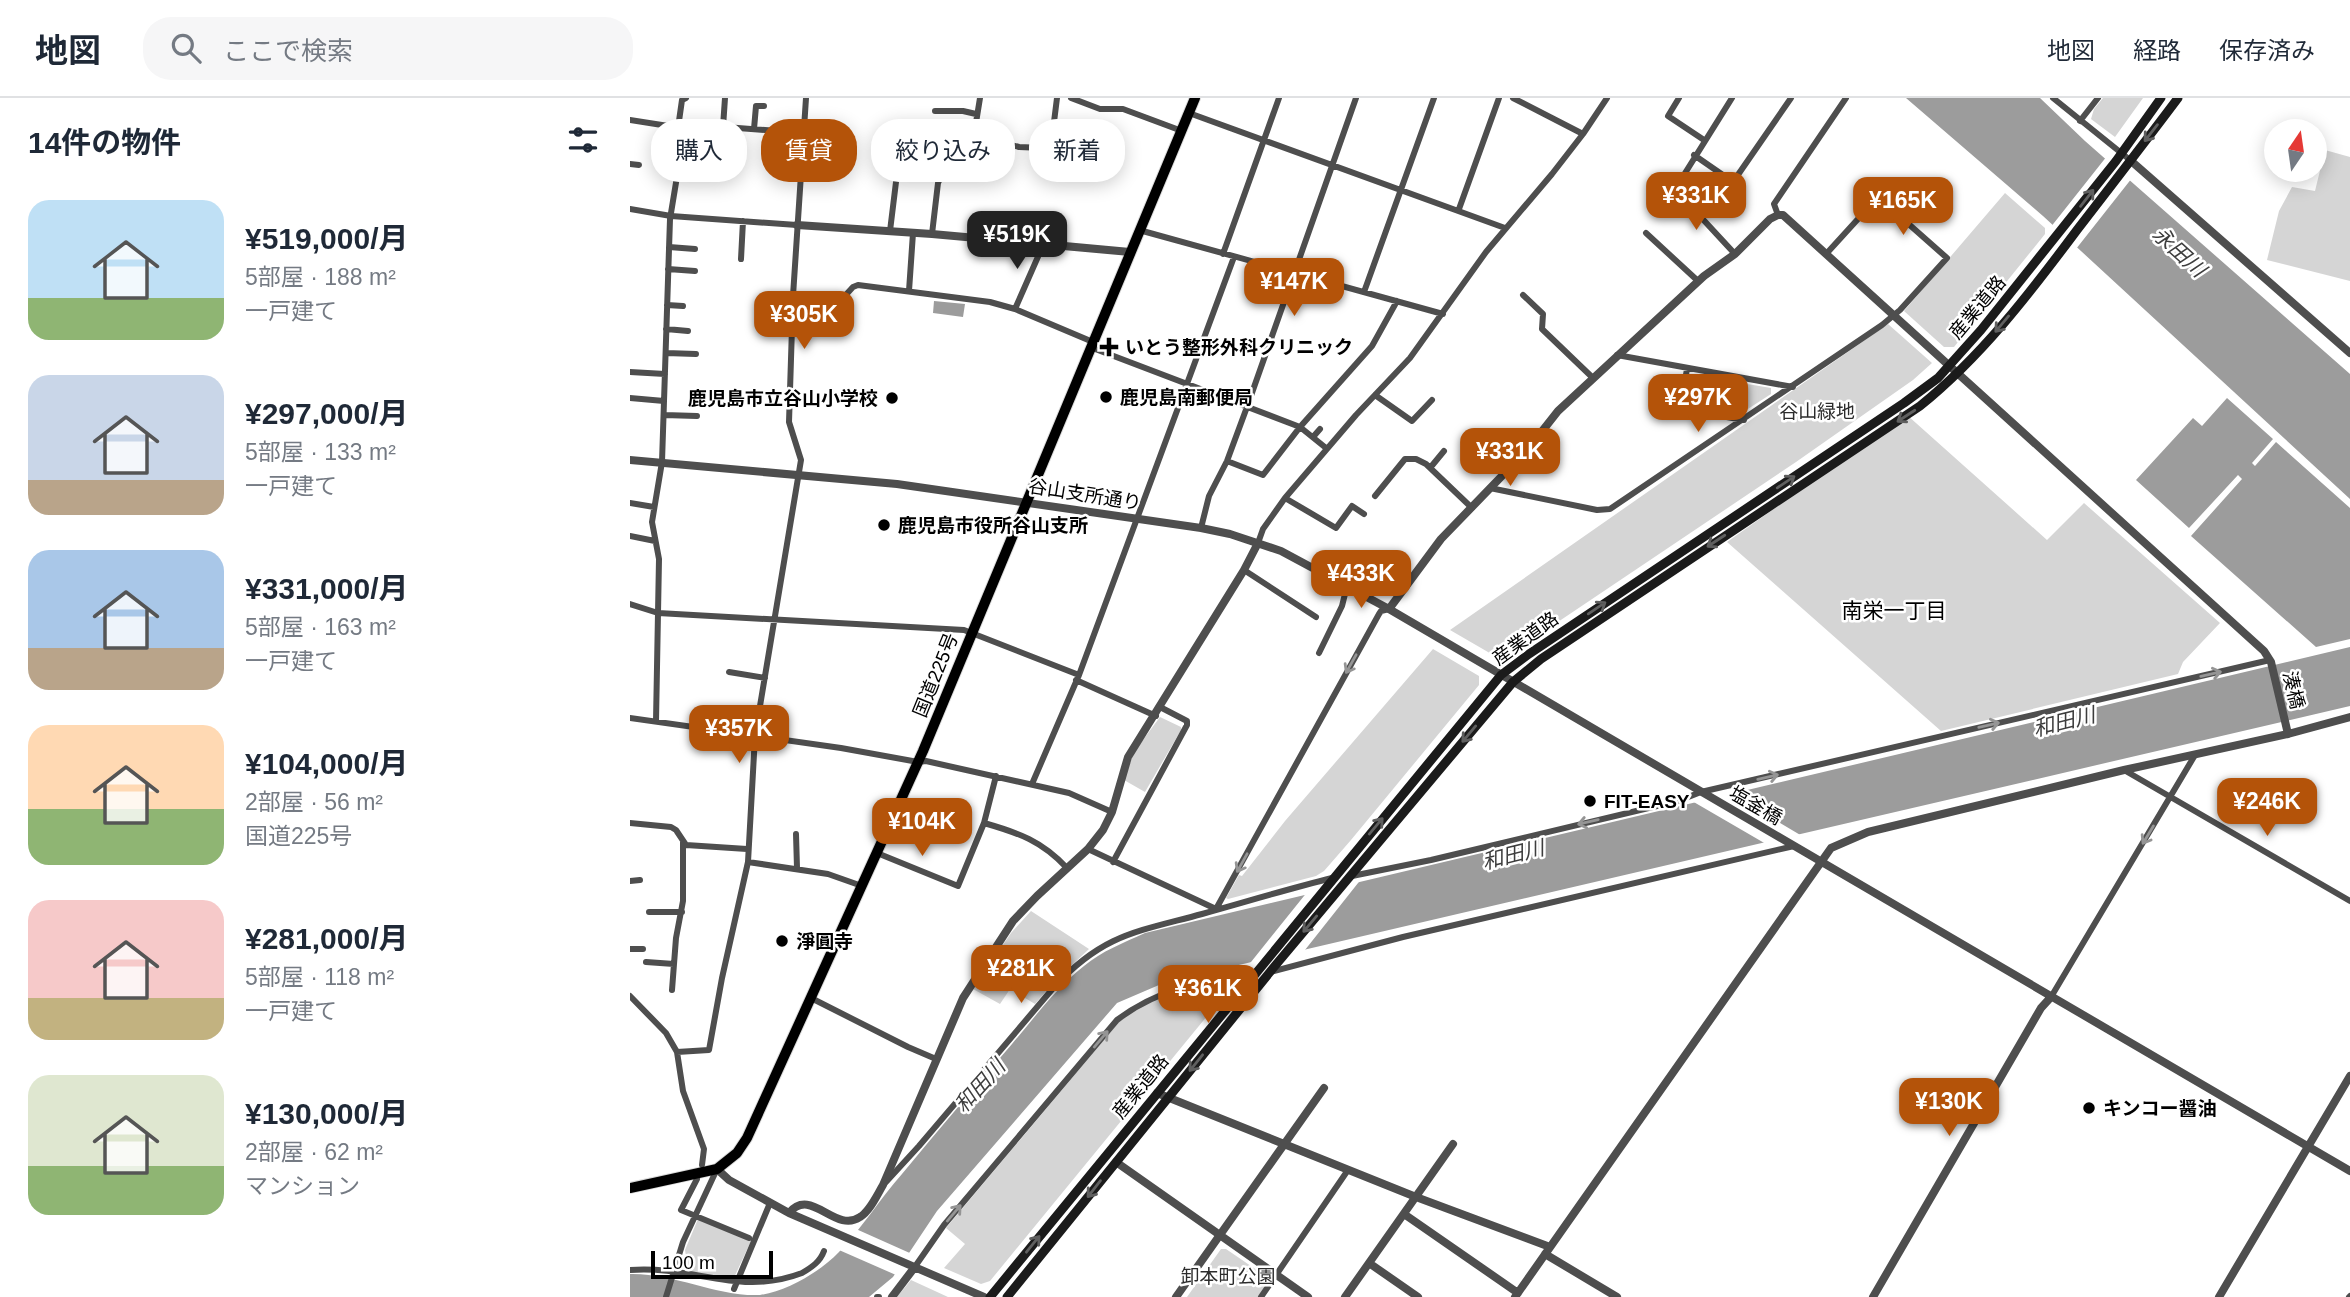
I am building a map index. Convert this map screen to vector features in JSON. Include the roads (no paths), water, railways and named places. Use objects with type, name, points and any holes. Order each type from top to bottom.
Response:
[{"type":"highway","name":"国道225号","points":[[717,1169],[733,1156],[747,1138],[918,762],[1195,98]]},
{"type":"highway","points":[[630,1188],[717,1169]]},
{"type":"main road","name":"産業道路","points":[[990,1297],[1501,675],[1904,403],[1950,366],[2058,236],[2161,98]]},
{"type":"main road","name":"産業道路","points":[[1007,1297],[1272,969],[1513,682],[1536,663],[1634,596],[1920,407],[1958,373],[2010,314],[2178,98]]},
{"type":"street","points":[[682,119],[682,100],[685,98]]},
{"type":"street","points":[[724,119],[725,98]]},
{"type":"street","points":[[804,119],[806,98]]},
{"type":"street","points":[[976,119],[980,98]]},
{"type":"street","points":[[1054,119],[1057,98]]},
{"type":"street","points":[[1071,98],[1100,109],[1123,109],[1182,131]]},
{"type":"street","points":[[1223,254],[1279,98]]},
{"type":"street","points":[[1201,528],[1213,486],[1227,461],[1247,407],[1356,98]]},
{"type":"street","points":[[1364,292],[1434,98]]},
{"type":"street","points":[[1459,209],[1499,98]]},
{"type":"street","points":[[1513,98],[1583,134]]},
{"type":"street","points":[[883,1185],[962,998],[1004,933],[1027,906],[1088,849],[1108,822],[1128,757],[1244,570],[1263,529],[1326,448],[1410,358],[1506,228],[1583,134],[1607,98]]},
{"type":"street","points":[[1679,98],[1668,116],[1704,140]]},
{"type":"street","points":[[1732,98],[1672,194],[1698,214],[1735,254]]},
{"type":"street","points":[[1694,155],[1734,182],[1791,98]]},
{"type":"street","points":[[1778,215],[1774,204],[1846,98]]},
{"type":"street","points":[[2053,98],[2127,164],[2348,346]]},
{"type":"street","points":[[2080,121],[2098,98]]},
{"type":"street","points":[[754,129],[752,106],[764,106]]},
{"type":"street","points":[[935,111],[976,114]]},
{"type":"street","points":[[1189,113],[1506,228]]},
{"type":"street","points":[[630,120],[651,123]]},
{"type":"street","points":[[747,129],[761,130]]},
{"type":"street","points":[[630,164],[639,165]]},
{"type":"street","points":[[656,721],[659,559],[652,522],[662,462],[669,247],[675,182]]},
{"type":"street","points":[[677,1052],[709,1050],[748,862],[755,736],[800,474],[800,453],[789,422],[800,182]]},
{"type":"street","points":[[890,231],[895,182]]},
{"type":"street","points":[[932,234],[938,182]]},
{"type":"street","points":[[1490,488],[1607,510],[1793,387],[1893,315],[1947,258],[1878,197],[1827,253]]},
{"type":"street","points":[[630,209],[671,216],[932,234],[1130,252]]},
{"type":"street","points":[[1216,909],[1381,611],[1389,609],[1426,556],[1528,449],[1558,411],[1698,281],[1735,254],[1778,215],[1786,216],[1827,253],[2264,651],[2270,661],[1701,792],[1678,801],[1348,879]]},
{"type":"street","points":[[741,259],[743,222]]},
{"type":"street","points":[[1139,230],[1443,314]]},
{"type":"street","points":[[909,291],[913,233]]},
{"type":"street","points":[[1646,233],[1698,281]]},
{"type":"street","points":[[1015,309],[1044,243]]},
{"type":"street","points":[[669,247],[695,249]]},
{"type":"street","points":[[1032,784],[1077,677],[1234,257]]},
{"type":"street","points":[[668,269],[695,271]]},
{"type":"street","points":[[793,296],[842,299],[858,285],[977,300],[1015,309],[1091,345],[1300,426],[1326,448]]},
{"type":"street","points":[[1523,295],[1543,314],[1542,329],[1593,378]]},
{"type":"street","points":[[1227,461],[1263,475],[1300,426],[1372,346],[1397,301]]},
{"type":"street","points":[[667,305],[683,306]]},
{"type":"street","points":[[666,329],[688,331]]},
{"type":"street","points":[[666,353],[696,354]]},
{"type":"street","points":[[1617,355],[1793,387]]},
{"type":"street","points":[[1687,369],[1680,409],[1744,419]]},
{"type":"street","points":[[630,372],[665,374]]},
{"type":"street","points":[[1375,395],[1412,421],[1432,400]]},
{"type":"street","points":[[630,398],[664,401]]},
{"type":"street","points":[[664,415],[697,416]]},
{"type":"street","points":[[1313,437],[1320,429]]},
{"type":"street","points":[[1430,468],[1444,451]]},
{"type":"street","points":[[1375,496],[1405,459],[1419,460],[1472,508]]},
{"type":"street","name":"谷山支所通り","points":[[630,460],[897,484],[1201,528],[1258,543],[1297,559],[1513,682]]},
{"type":"street","points":[[1285,498],[1336,528],[1352,506],[1364,514]]},
{"type":"street","points":[[630,503],[654,507]]},
{"type":"street","points":[[630,537],[655,541]]},
{"type":"street","points":[[1244,570],[1316,617]]},
{"type":"street","points":[[1318,653],[1342,606],[1347,586]]},
{"type":"street","points":[[630,604],[658,613],[971,632],[1158,711],[1184,717],[1187,725],[1113,862]]},
{"type":"street","name":"湊橋","points":[[2270,661],[2287,730]]},
{"type":"street","points":[[729,672],[765,678]]},
{"type":"street","name":"塩釜橋","points":[[1513,682],[2350,1171]]},
{"type":"street","points":[[1404,1214],[1516,1295],[1831,848],[1868,832],[2350,717]]},
{"type":"street","points":[[630,718],[841,748],[918,762],[926,761],[1069,793],[1112,811]]},
{"type":"street","points":[[1873,1297],[2038,1014],[2051,997],[2195,755]]},
{"type":"street","points":[[2124,771],[2350,901]]},
{"type":"street","points":[[877,853],[958,886],[984,823],[996,776]]},
{"type":"street","points":[[630,823],[671,827],[682,841],[682,912],[676,937],[672,990]]},
{"type":"street","points":[[984,823],[1028,838],[1052,852],[1067,868]]},
{"type":"street","points":[[796,834],[797,868]]},
{"type":"street","points":[[682,841],[691,846],[747,849]]},
{"type":"street","points":[[1272,969],[1792,845]]},
{"type":"street","points":[[1088,849],[1216,909]]},
{"type":"street","points":[[748,862],[828,874],[862,886]]},
{"type":"street","points":[[630,881],[640,880]]},
{"type":"street","points":[[789,1213],[796,1205],[804,1203],[840,1219],[856,1219],[862,1216],[883,1185],[1055,986],[1079,962],[1107,944],[1133,931],[1329,882]]},
{"type":"street","points":[[649,912],[682,912]]},
{"type":"street","points":[[630,949],[643,949]]},
{"type":"street","points":[[646,962],[674,964]]},
{"type":"street","points":[[892,1297],[910,1266],[1117,1020],[1137,1005],[1166,992],[1231,978],[1250,979]]},
{"type":"street","points":[[630,996],[666,1033],[677,1052],[682,1091],[704,1149],[702,1165]]},
{"type":"street","points":[[811,998],[936,1059]]},
{"type":"street","points":[[2220,1297],[2350,1076]]},
{"type":"street","points":[[1176,1297],[1324,1088]]},
{"type":"street","points":[[1157,1093],[1548,1250],[1617,1297]]},
{"type":"street","points":[[902,1140],[919,1146]]},
{"type":"street","points":[[1345,1297],[1453,1144]]},
{"type":"street","points":[[1116,1162],[1308,1297]]},
{"type":"street","points":[[666,1297],[683,1242],[717,1169],[729,1180],[789,1213],[984,1297]]},
{"type":"street","points":[[1261,1297],[1348,1170]]},
{"type":"street","points":[[697,1179],[681,1210],[749,1238]]},
{"type":"street","points":[[734,1289],[770,1203]]},
{"type":"street","points":[[630,1270],[675,1274],[734,1289],[752,1290],[795,1278],[814,1266],[824,1251]]},
{"type":"street","points":[[1369,1263],[1418,1297]]},
{"type":"water","name":"永田川","points":[[1906,98],[2040,98],[2085,141],[2350,374],[2350,499],[2043,216]]},
{"type":"water","points":[[934,301],[965,304],[963,317],[933,313]]},
{"type":"water","points":[[2227,398],[2273,439],[2252,463],[2255,466],[2276,442],[2350,508],[2350,639],[2316,647],[2191,536],[2242,479],[2238,475],[2189,528],[2136,480],[2193,418],[2202,426]]},
{"type":"water","name":"和田川","points":[[2350,647],[2350,706],[1166,982],[1117,1003],[937,1211],[893,1277],[869,1297],[630,1297],[630,1274],[663,1277],[744,1295],[760,1295],[792,1285],[822,1267],[847,1243],[929,1141],[1064,984],[1098,956],[1145,933]]},
{"type":"place","name":"いとう整形外科クリニック","points":[[1109,347]]},
{"type":"place","name":"鹿児島南郵便局","points":[[1106,397]]},
{"type":"place","name":"鹿児島市立谷山小学校","points":[[892,398]]},
{"type":"place","name":"鹿児島市役所谷山支所","points":[[884,525]]},
{"type":"place","name":"FIT-EASY","points":[[1590,801]]},
{"type":"place","name":"淨圓寺","points":[[782,941]]},
{"type":"place","name":"キンコー醤油","points":[[2089,1108]]},
{"type":"district","name":"南栄一丁目","points":[[1894,611]]},
{"type":"park label","name":"谷山緑地","points":[[1817,411]]},
{"type":"park label","name":"卸本町公園","points":[[1228,1276]]}]
